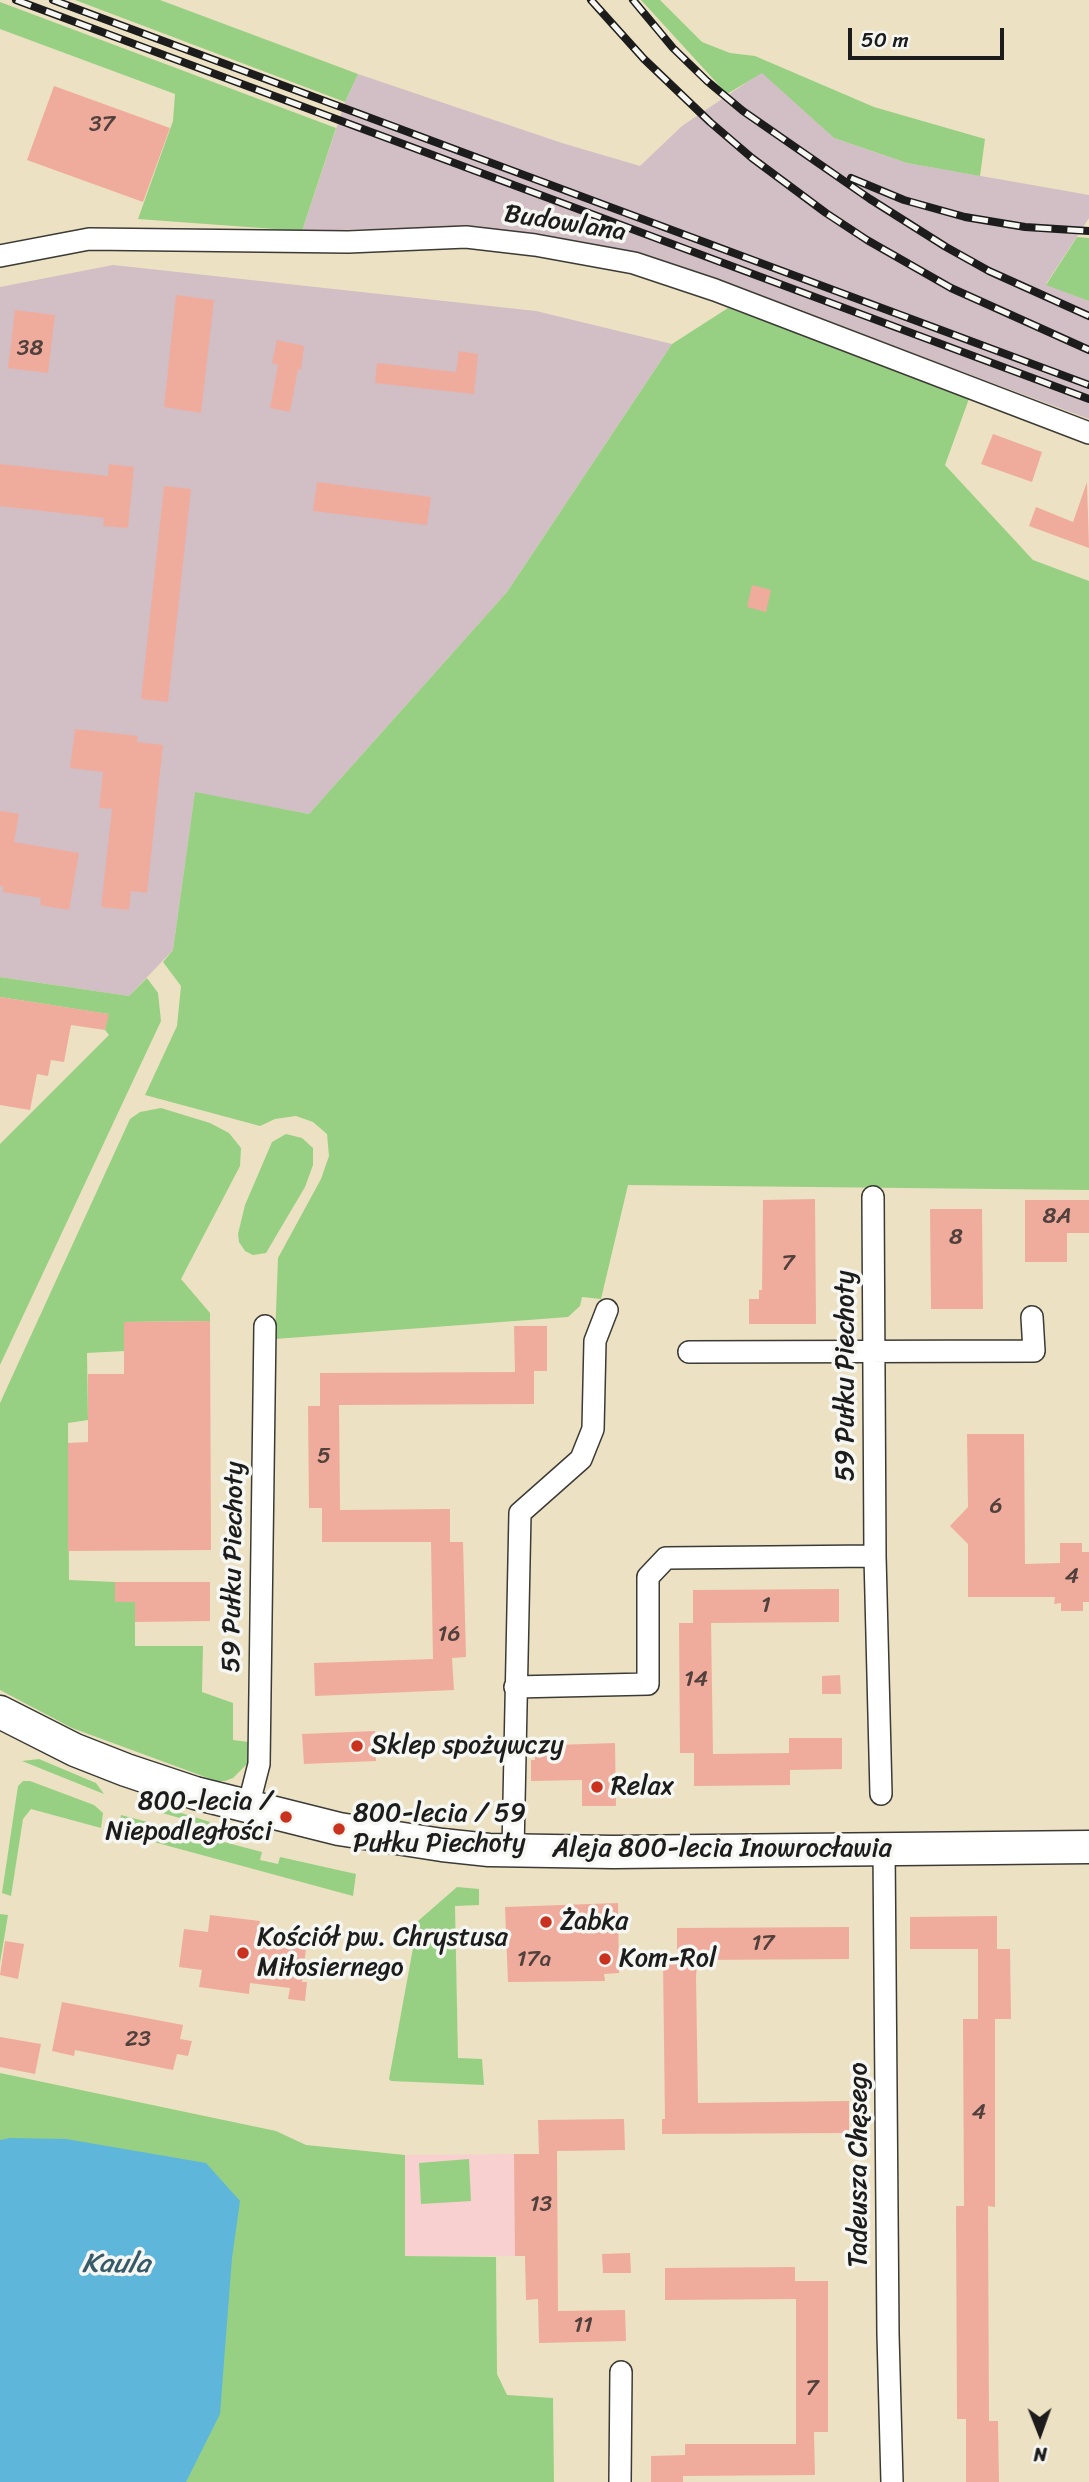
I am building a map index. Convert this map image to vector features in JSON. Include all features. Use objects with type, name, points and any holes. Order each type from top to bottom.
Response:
[{"type":"street","name":"Budowlana","points":[[1,254],[89,239],[348,242],[466,237],[535,245],[643,265],[1089,433]]},
{"type":"street","name":"59 Pułku Piechoty","points":[[873,1196],[875,1556],[881,1794]]},
{"type":"street","points":[[513,1850],[520,1513],[581,1459],[593,1429],[595,1341],[607,1310]]},
{"type":"street","points":[[689,1352],[1034,1351],[1032,1317]]},
{"type":"street","name":"59 Pułku Piechoty","points":[[248,1807],[259,1764],[265,1326]]},
{"type":"street","points":[[515,1687],[648,1684],[648,1577],[666,1558],[875,1556]]},
{"type":"street","name":"Aleja 800-lecia Inowrocławia","points":[[0,1712],[75,1750],[126,1770],[248,1807],[381,1837],[478,1849],[613,1852],[1089,1847]]},
{"type":"street","name":"Tadeusza Chęsego","points":[[884,1848],[888,2334],[892,2482]]},
{"type":"street","points":[[620,2482],[621,2372]]},
{"type":"shaded area","points":[[762,72],[834,138],[907,163],[1089,195],[1089,218],[1046,284],[1089,301],[1089,419],[719,281],[642,257],[476,226],[302,231],[345,102],[358,74],[562,143],[640,166],[682,126]]},
{"type":"shaded area","points":[[113,265],[536,311],[672,344],[507,592],[309,814],[195,793],[173,950],[129,996],[0,977],[0,287]]},
{"type":"shaded area","points":[[524,2154],[525,2256],[405,2256],[405,2155]]},
{"type":"green space","points":[[75,0],[160,0],[358,74],[345,102]]},
{"type":"green space","points":[[641,0],[660,0],[702,42],[730,53],[755,56],[874,107],[985,139],[980,176],[907,163],[834,138],[762,73],[727,94]]},
{"type":"green space","points":[[0,2],[336,128],[302,231],[138,219],[173,121],[175,94],[0,29]]},
{"type":"green space","points":[[1077,237],[1089,238],[1089,301],[1046,285]]},
{"type":"green space","points":[[728,308],[970,396],[945,465],[1033,560],[1089,581],[1089,1190],[628,1185],[601,1299],[582,1297],[580,1306],[568,1317],[275,1339],[278,1258],[321,1179],[329,1156],[327,1134],[313,1122],[296,1116],[275,1119],[260,1126],[145,1095],[177,1026],[181,986],[163,962],[173,950],[195,792],[309,814],[507,592],[672,344]]},
{"type":"green space","points":[[0,977],[129,996],[147,978],[158,993],[161,1021],[0,1365],[0,1144],[109,1035],[105,1030],[108,1014],[0,997]]},
{"type":"green space","points":[[161,1108],[210,1123],[229,1133],[241,1148],[240,1166],[181,1279],[210,1313],[210,1321],[125,1322],[124,1351],[87,1353],[88,1420],[68,1423],[69,1580],[115,1582],[115,1602],[135,1602],[135,1646],[203,1646],[202,1692],[233,1703],[233,1740],[249,1742],[247,1764],[233,1778],[225,1781],[216,1781],[72,1728],[0,1690],[0,1403],[130,1119],[140,1112]]},
{"type":"green space","points":[[286,1134],[302,1138],[313,1148],[313,1165],[305,1187],[266,1253],[253,1255],[245,1251],[239,1242],[238,1234],[245,1205],[272,1142]]},
{"type":"green space","points":[[39,1759],[96,1783],[104,1794],[22,1761]]},
{"type":"green space","points":[[23,1781],[30,1781],[94,1805],[103,1813],[101,1828],[31,1809],[23,1819],[11,1896],[2,1893],[18,1786]]},
{"type":"green space","points":[[146,1802],[210,1822],[208,1826],[134,1805]]},
{"type":"green space","points":[[121,1815],[262,1852],[260,1860],[278,1864],[280,1857],[356,1874],[353,1896],[117,1832]]},
{"type":"green space","points":[[457,1887],[479,1889],[479,1905],[455,1906],[458,2058],[482,2059],[484,2085],[391,2081],[389,2079],[418,1921]]},
{"type":"green space","points":[[0,1914],[8,1915],[0,1963]]},
{"type":"green space","points":[[0,2073],[276,2131],[306,2145],[405,2155],[405,2256],[496,2257],[497,2374],[507,2395],[553,2398],[554,2482],[0,2482]]},
{"type":"green space","points":[[469,2159],[471,2201],[421,2204],[419,2163]]},
{"type":"water","name":"Kaula","points":[[66,2139],[206,2163],[240,2201],[232,2258],[220,2414],[186,2482],[0,2482],[0,2140]]},
{"type":"building","points":[[54,86],[170,128],[143,202],[27,160]]},
{"type":"building","points":[[176,295],[214,300],[201,413],[164,407]]},
{"type":"building","points":[[15,310],[55,315],[48,373],[8,368]]},
{"type":"building","points":[[277,340],[304,346],[290,412],[270,408],[278,365],[272,363]]},
{"type":"building","points":[[459,351],[478,354],[474,394],[375,383],[377,363],[456,372]]},
{"type":"building","points":[[993,434],[1042,452],[1032,482],[981,464]]},
{"type":"building","points":[[0,464],[108,476],[109,464],[134,467],[128,528],[103,526],[104,518],[0,506]]},
{"type":"building","points":[[317,482],[431,497],[427,525],[313,511]]},
{"type":"building","points":[[1087,482],[1089,548],[1029,526],[1036,507],[1073,522]]},
{"type":"building","points":[[164,486],[191,489],[168,702],[141,699]]},
{"type":"building","points":[[752,585],[771,590],[766,612],[747,607]]},
{"type":"building","points":[[75,729],[138,736],[137,742],[163,745],[147,893],[131,891],[129,910],[101,907],[112,809],[99,808],[103,772],[70,768]]},
{"type":"building","points":[[0,811],[19,814],[14,842],[79,853],[69,910],[40,905],[41,898],[3,892],[3,886],[0,886]]},
{"type":"building","points":[[0,997],[109,1014],[105,1030],[71,1025],[64,1062],[51,1060],[48,1076],[37,1074],[30,1110],[0,1105]]},
{"type":"building","points":[[815,1199],[816,1324],[749,1324],[749,1299],[759,1299],[759,1290],[762,1290],[763,1200]]},
{"type":"building","points":[[1025,1200],[1089,1200],[1089,1233],[1067,1233],[1067,1262],[1025,1262]]},
{"type":"building","points":[[930,1209],[982,1209],[983,1309],[931,1309]]},
{"type":"building","points":[[210,1321],[211,1550],[68,1551],[68,1443],[88,1442],[88,1374],[124,1374],[124,1322]]},
{"type":"building","points":[[514,1326],[547,1326],[547,1371],[534,1371],[534,1404],[339,1405],[340,1510],[450,1509],[450,1542],[463,1542],[466,1657],[452,1658],[454,1690],[315,1696],[314,1663],[433,1659],[431,1542],[322,1542],[322,1508],[309,1508],[308,1406],[320,1406],[320,1373],[515,1372]]},
{"type":"building","points":[[967,1434],[1024,1434],[1025,1564],[1060,1563],[1060,1543],[1082,1543],[1082,1552],[1089,1552],[1089,1602],[1083,1602],[1083,1611],[1061,1611],[1061,1603],[1054,1604],[1055,1597],[968,1597],[968,1544],[950,1526],[968,1507]]},
{"type":"building","points":[[115,1582],[210,1582],[210,1621],[135,1622],[135,1602],[115,1602]]},
{"type":"building","points":[[839,1589],[839,1622],[711,1623],[713,1754],[789,1753],[789,1738],[842,1738],[842,1769],[790,1770],[790,1785],[694,1786],[694,1753],[680,1753],[679,1623],[693,1623],[693,1590]]},
{"type":"building","points":[[840,1675],[841,1694],[822,1694],[822,1676]]},
{"type":"building","points":[[375,1731],[376,1761],[304,1764],[302,1734]]},
{"type":"building","points":[[535,1738],[555,1738],[555,1745],[615,1743],[616,1806],[582,1806],[582,1780],[531,1781]]},
{"type":"building","points":[[618,1903],[619,1973],[604,1974],[605,1981],[508,1982],[505,1907]]},
{"type":"building","name":"Kościół pw. Chrystusa Miłosiernego","points":[[210,1915],[260,1921],[258,1933],[307,1940],[302,1982],[307,1982],[305,2001],[288,1999],[290,1988],[250,1983],[249,1994],[199,1987],[202,1970],[179,1967],[184,1929],[208,1932]]},
{"type":"building","points":[[997,1916],[997,1949],[1010,1949],[1011,2019],[995,2019],[995,2207],[988,2206],[989,2421],[998,2421],[999,2482],[966,2482],[966,2419],[957,2419],[956,2206],[964,2206],[963,2019],[978,2019],[978,1949],[910,1949],[910,1917]]},
{"type":"building","points":[[849,1927],[849,1959],[697,1960],[696,1977],[698,2103],[849,2101],[849,2133],[662,2134],[662,2119],[665,2119],[663,1963],[677,1963],[677,1928]]},
{"type":"building","points":[[5,1941],[24,1944],[18,1979],[0,1975]]},
{"type":"building","points":[[62,2002],[183,2025],[180,2039],[192,2041],[188,2056],[177,2054],[173,2070],[75,2050],[74,2056],[52,2051]]},
{"type":"building","points":[[0,2037],[41,2044],[35,2074],[0,2067]]},
{"type":"building","points":[[624,2119],[625,2150],[557,2151],[558,2311],[625,2310],[626,2341],[539,2343],[538,2299],[526,2300],[525,2256],[515,2256],[514,2154],[539,2154],[538,2120]]},
{"type":"building","points":[[630,2253],[631,2273],[603,2273],[602,2254]]},
{"type":"building","points":[[795,2267],[795,2281],[828,2281],[828,2432],[814,2432],[815,2475],[683,2476],[683,2482],[651,2482],[651,2456],[685,2455],[685,2444],[796,2444],[796,2299],[665,2300],[665,2268]]},
{"type":"railway","points":[[16,0],[1089,399]]},
{"type":"railway","points":[[53,0],[1089,385]]},
{"type":"railway","points":[[591,0],[644,59],[710,122],[752,158],[826,213],[951,288],[1089,350]]},
{"type":"railway","points":[[633,0],[673,48],[743,111],[870,199],[946,247],[989,271],[1089,316]]},
{"type":"railway","points":[[851,178],[904,200],[965,217],[1025,227],[1089,231]]},
{"type":"place","name":"Sklep spożywczy","points":[[357,1746]]},
{"type":"place","name":"Relax","points":[[597,1787]]},
{"type":"place","name":"800-lecia / Niepodległości","points":[[286,1817]]},
{"type":"place","name":"800-lecia / 59 Pułku Piechoty","points":[[339,1829]]},
{"type":"place","name":"Żabka","points":[[546,1922]]},
{"type":"place","name":"Kościół pw. Chrystusa Miłosiernego","points":[[243,1953]]},
{"type":"place","name":"Kom-Rol","points":[[605,1959]]}]
